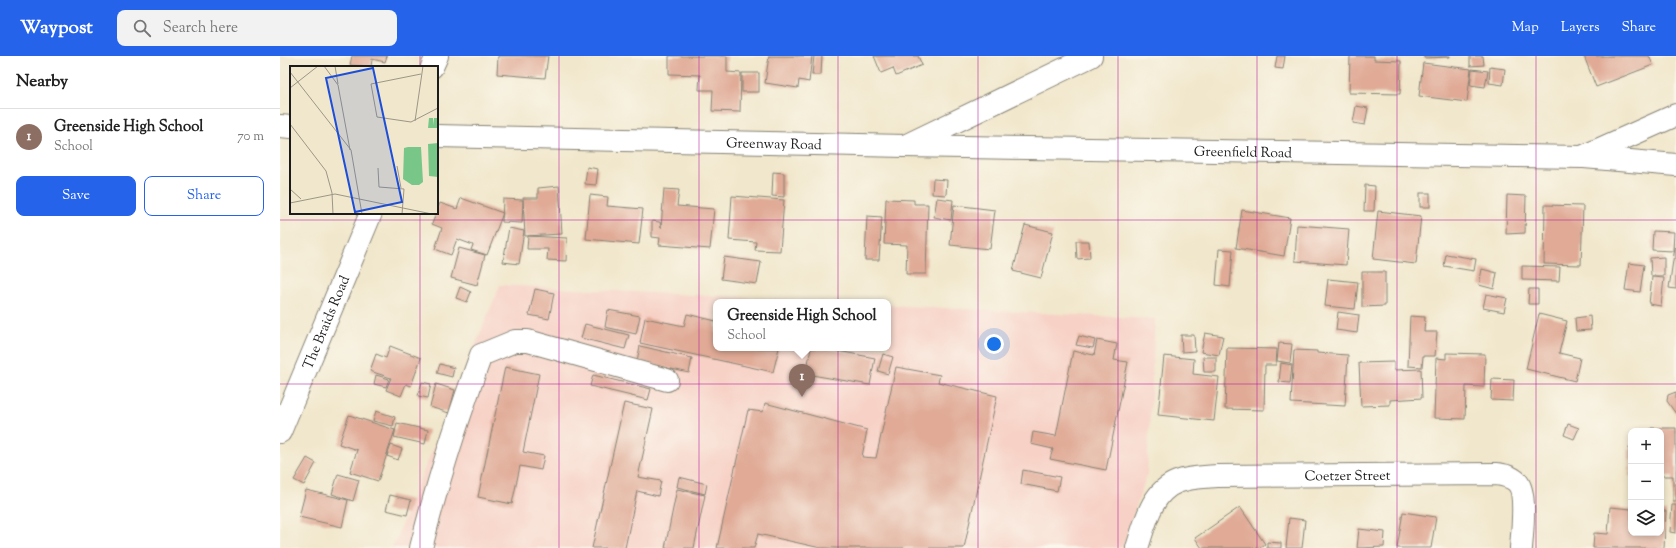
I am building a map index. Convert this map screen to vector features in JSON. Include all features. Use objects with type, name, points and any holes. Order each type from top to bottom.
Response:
[{"type":"street","points":[[432,66],[437,56]]},
{"type":"street","name":"Greenway Road","points":[[438,136],[905,146],[1091,56]]},
{"type":"street","name":"Greenfield Road","points":[[1582,157],[1676,115]]},
{"type":"street","points":[[280,126],[290,127]]},
{"type":"street","name":"Greenfield Road","points":[[905,146],[1582,157],[1676,165]]},
{"type":"street","name":"The Braids Road","points":[[280,432],[371,214]]},
{"type":"street","points":[[422,548],[432,506],[464,403],[481,355],[515,341],[528,341],[667,380]]},
{"type":"street","name":"Coetzer Street","points":[[1137,548],[1155,500],[1163,491],[1177,482],[1193,478],[1217,476],[1488,474],[1508,476],[1517,482],[1522,493],[1521,548]]},
{"type":"shaded area","points":[[500,285],[769,299],[713,299],[713,351],[891,351],[891,305],[1155,319],[1147,474],[1122,548],[392,548]]},
{"type":"building","points":[[352,56],[387,56],[385,62],[372,59],[371,66],[350,65]]},
{"type":"building","points":[[498,56],[548,56],[545,78],[497,74]]},
{"type":"building","points":[[669,56],[727,56],[727,72],[741,73],[740,112],[712,111],[713,90],[699,90],[700,75],[669,74]]},
{"type":"building","points":[[769,56],[812,56],[809,82],[799,80],[798,88],[765,83]]},
{"type":"building","points":[[814,56],[822,56],[821,75],[812,75]]},
{"type":"building","points":[[874,56],[918,56],[922,65],[896,76],[893,68],[881,73]]},
{"type":"building","points":[[1277,56],[1285,56],[1283,69],[1275,68]]},
{"type":"building","points":[[1350,56],[1374,56],[1374,60],[1401,61],[1400,94],[1349,93]]},
{"type":"building","points":[[1424,56],[1450,56],[1450,57],[1424,58]]},
{"type":"building","points":[[1470,56],[1483,56],[1484,65],[1470,66]]},
{"type":"building","points":[[1584,56],[1649,56],[1653,65],[1596,87]]},
{"type":"building","points":[[1423,63],[1471,69],[1467,102],[1419,96]]},
{"type":"building","points":[[1490,67],[1505,69],[1503,85],[1489,83]]},
{"type":"building","points":[[1472,69],[1488,71],[1485,87],[1470,85]]},
{"type":"building","points":[[742,73],[759,73],[759,92],[742,92]]},
{"type":"building","points":[[1356,106],[1368,108],[1365,125],[1353,123]]},
{"type":"building","points":[[587,167],[598,169],[596,185],[585,184]]},
{"type":"building","points":[[773,172],[784,173],[784,197],[772,196]]},
{"type":"building","points":[[933,179],[947,180],[946,195],[932,194]]},
{"type":"building","points":[[1365,185],[1375,186],[1374,211],[1364,211]]},
{"type":"building","points":[[559,186],[562,234],[525,236],[523,198],[538,198],[538,188]]},
{"type":"building","points":[[664,189],[679,190],[677,206],[714,209],[710,249],[659,245],[660,238],[652,237],[652,221],[660,222],[661,228]]},
{"type":"building","points":[[1420,193],[1430,193],[1430,207],[1420,207]]},
{"type":"building","points":[[590,195],[608,197],[607,206],[643,209],[639,244],[586,239]]},
{"type":"building","points":[[1507,195],[1526,196],[1525,233],[1506,234]]},
{"type":"building","points":[[732,196],[784,200],[780,251],[755,250],[756,242],[729,240]]},
{"type":"building","points":[[461,198],[503,213],[487,255],[471,250],[473,245],[457,239],[451,255],[435,249],[442,228],[432,224],[436,214],[438,214],[440,203],[457,209]]},
{"type":"building","points":[[937,198],[953,200],[951,220],[934,217]]},
{"type":"building","points":[[503,199],[523,200],[522,223],[502,222]]},
{"type":"building","points":[[886,199],[914,200],[914,204],[928,204],[926,274],[906,274],[907,245],[884,244]]},
{"type":"building","points":[[954,205],[995,210],[990,249],[950,245]]},
{"type":"building","points":[[1545,205],[1583,206],[1581,265],[1544,264]]},
{"type":"building","points":[[1242,210],[1290,218],[1284,256],[1236,248]]},
{"type":"building","points":[[1378,211],[1421,216],[1416,264],[1373,259]]},
{"type":"building","points":[[867,216],[882,217],[879,260],[865,260]]},
{"type":"building","points":[[1025,225],[1053,232],[1041,278],[1013,271]]},
{"type":"building","points":[[1297,225],[1349,229],[1346,265],[1295,261]]},
{"type":"building","points":[[509,228],[524,231],[519,264],[503,262]]},
{"type":"building","points":[[1653,231],[1674,232],[1673,251],[1652,250]]},
{"type":"building","points":[[528,236],[567,238],[566,261],[547,260],[548,249],[527,249]]},
{"type":"building","points":[[1076,241],[1089,241],[1090,258],[1077,259]]},
{"type":"building","points":[[1675,247],[1676,248],[1676,289],[1669,288]]},
{"type":"building","points":[[459,248],[485,255],[477,285],[451,278]]},
{"type":"building","points":[[1219,249],[1233,250],[1230,287],[1216,285]]},
{"type":"building","points":[[1446,254],[1476,259],[1474,271],[1444,266]]},
{"type":"building","points":[[724,257],[761,262],[757,284],[721,279]]},
{"type":"building","points":[[1664,257],[1664,276],[1651,276],[1650,258]]},
{"type":"building","points":[[1629,263],[1644,265],[1640,292],[1625,290]]},
{"type":"building","points":[[1522,266],[1560,267],[1559,281],[1522,280]]},
{"type":"building","points":[[1482,269],[1497,273],[1494,289],[1479,285]]},
{"type":"building","points":[[1362,272],[1385,272],[1385,306],[1362,307]]},
{"type":"building","points":[[1652,277],[1664,278],[1661,306],[1649,304]]},
{"type":"building","points":[[1328,279],[1358,282],[1355,309],[1325,306]]},
{"type":"building","points":[[460,287],[471,292],[467,302],[456,298]]},
{"type":"building","points":[[535,289],[554,293],[549,319],[529,315]]},
{"type":"building","points":[[1529,289],[1538,289],[1538,304],[1528,304]]},
{"type":"building","points":[[1486,294],[1507,298],[1504,312],[1483,308]]},
{"type":"building","points":[[608,310],[640,316],[636,334],[605,327]]},
{"type":"building","points":[[1338,312],[1359,315],[1357,333],[1336,330]]},
{"type":"building","points":[[687,314],[713,320],[713,351],[778,351],[773,372],[640,343],[645,318],[684,326]]},
{"type":"building","points":[[1539,314],[1567,321],[1559,353],[1580,358],[1575,381],[1526,369]]},
{"type":"building","points":[[1410,316],[1425,317],[1424,332],[1437,332],[1435,356],[1423,356],[1422,367],[1408,366]]},
{"type":"building","points":[[1590,316],[1591,330],[1576,331],[1575,318]]},
{"type":"building","points":[[585,324],[629,335],[625,349],[581,338]]},
{"type":"building","points":[[1205,333],[1223,336],[1219,355],[1201,352]]},
{"type":"building","points":[[1181,335],[1194,335],[1195,351],[1182,352]]},
{"type":"building","points":[[1079,336],[1095,340],[1093,348],[1076,345]]},
{"type":"building","points":[[1097,340],[1117,344],[1114,360],[1128,362],[1106,470],[1050,459],[1053,449],[1031,444],[1033,432],[1056,436],[1073,351],[1094,355]]},
{"type":"building","points":[[1279,343],[1292,344],[1290,363],[1277,361]]},
{"type":"building","points":[[390,346],[421,358],[411,386],[406,384],[401,396],[386,390],[391,378],[370,371],[376,354],[386,358]]},
{"type":"building","points":[[640,346],[692,358],[689,373],[637,361]]},
{"type":"building","points":[[1227,348],[1277,349],[1276,365],[1265,365],[1264,410],[1225,409]]},
{"type":"building","points":[[1294,350],[1348,355],[1345,406],[1291,403]]},
{"type":"building","points":[[810,351],[838,351],[875,358],[870,385],[806,374]]},
{"type":"building","points":[[1446,353],[1485,354],[1484,387],[1466,386],[1465,419],[1434,418],[1436,358],[1446,359]]},
{"type":"building","points":[[883,354],[893,357],[888,374],[878,371]]},
{"type":"building","points":[[1164,356],[1194,359],[1193,374],[1219,377],[1214,421],[1158,415]]},
{"type":"building","points":[[1203,357],[1216,357],[1216,372],[1204,372]]},
{"type":"building","points":[[1394,362],[1394,370],[1421,369],[1422,398],[1390,400],[1390,405],[1361,406],[1359,363]]},
{"type":"building","points":[[1281,363],[1292,365],[1290,383],[1279,382]]},
{"type":"building","points":[[440,364],[454,368],[452,377],[437,373]]},
{"type":"building","points":[[505,367],[539,374],[523,452],[544,456],[541,470],[520,466],[512,504],[478,497]]},
{"type":"building","points":[[896,367],[940,375],[938,382],[997,396],[964,548],[821,548],[758,534],[754,548],[717,548],[748,410],[763,412],[765,403],[867,430],[862,457],[876,458]]},
{"type":"building","points":[[376,375],[389,379],[386,387],[374,384]]},
{"type":"building","points":[[593,375],[651,389],[648,400],[590,386]]},
{"type":"building","points":[[1492,379],[1514,380],[1513,401],[1491,400]]},
{"type":"building","points":[[422,382],[431,384],[428,398],[418,396]]},
{"type":"building","points":[[436,384],[455,390],[449,413],[430,407]]},
{"type":"building","points":[[1676,392],[1676,414],[1667,401],[1668,395]]},
{"type":"building","points":[[624,403],[653,409],[638,477],[661,481],[658,496],[637,491],[625,548],[592,548]]},
{"type":"building","points":[[376,411],[395,417],[393,426],[373,421]]},
{"type":"building","points":[[349,415],[395,430],[378,481],[350,472],[357,450],[339,444]]},
{"type":"building","points":[[397,423],[428,430],[425,444],[394,437]]},
{"type":"building","points":[[1568,424],[1579,428],[1574,439],[1564,435]]},
{"type":"building","points":[[1664,428],[1676,428],[1676,501],[1673,501],[1673,476],[1664,476]]},
{"type":"building","points":[[391,445],[402,449],[398,460],[387,456]]},
{"type":"building","points":[[307,458],[316,463],[304,485],[294,480]]},
{"type":"building","points":[[1023,470],[1060,477],[1057,491],[1021,484]]},
{"type":"building","points":[[338,474],[359,480],[353,501],[332,494]]},
{"type":"building","points":[[679,477],[707,484],[705,494],[677,487]]},
{"type":"building","points":[[677,489],[705,495],[694,548],[665,548]]},
{"type":"building","points":[[306,490],[348,500],[342,527],[299,517]]},
{"type":"building","points":[[390,495],[411,500],[407,515],[386,510]]},
{"type":"building","points":[[1672,505],[1676,505],[1676,533],[1670,532]]},
{"type":"building","points":[[1240,507],[1265,544],[1260,548],[1202,548],[1195,538]]},
{"type":"building","points":[[1610,507],[1628,509],[1628,536],[1664,536],[1664,511],[1666,511],[1664,548],[1593,548],[1594,533],[1608,534]]},
{"type":"building","points":[[1403,512],[1436,517],[1431,548],[1397,548]]},
{"type":"building","points":[[1289,518],[1305,520],[1302,548],[1286,548]]},
{"type":"building","points":[[1359,529],[1385,532],[1384,547],[1357,548]]},
{"type":"building","points":[[1267,542],[1281,543],[1281,548],[1267,548]]},
{"type":"place","name":"Greenside High School","points":[[802,397]]}]
